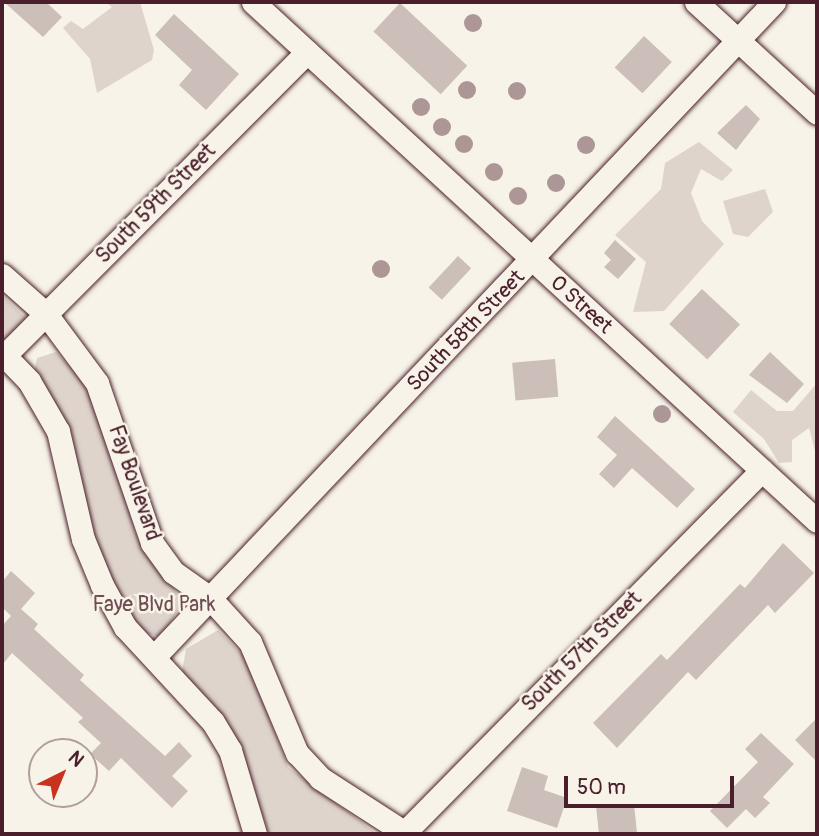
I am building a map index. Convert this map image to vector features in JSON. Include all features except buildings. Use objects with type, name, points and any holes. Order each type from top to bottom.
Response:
[{"type":"street","name":"O Street","points":[[253,2],[817,521]]},
{"type":"street","points":[[696,2],[817,113]]},
{"type":"street","name":"South 58th Street","points":[[154,657],[533,260],[774,2]]},
{"type":"street","name":"South 59th Street","points":[[3,354],[306,52]]},
{"type":"street","name":"Fay Boulevard","points":[[2,275],[46,314],[97,383],[152,543],[173,572],[211,598],[250,642],[297,752],[320,778],[405,834]]},
{"type":"street","points":[[3,354],[58,431],[83,539],[102,585],[125,627],[200,704],[230,750],[255,834]]},
{"type":"street","name":"South 57th Street","points":[[405,834],[762,470]]},
{"type":"green space","points":[[105,2],[140,2],[154,50],[152,60],[97,93],[90,59],[63,28],[71,21],[83,29],[112,7]]},
{"type":"green space","points":[[699,142],[733,170],[722,181],[701,169],[691,193],[702,221],[724,244],[664,311],[633,312],[646,262],[615,235],[661,189],[665,163]]},
{"type":"green space","points":[[765,189],[773,212],[748,237],[733,234],[723,201]]},
{"type":"green space","points":[[2,295],[27,319],[2,346]]},
{"type":"green space","name":"Faye Blvd Park","points":[[56,352],[87,385],[109,434],[135,532],[183,602],[161,637],[142,632],[118,597],[94,539],[73,450],[33,378],[37,358]]},
{"type":"green space","points":[[817,383],[817,459],[809,428],[792,440],[792,462],[779,463],[764,439],[733,412],[751,390],[777,411],[793,411]]},
{"type":"green space","name":"Faye Blvd Park","points":[[218,630],[246,658],[288,767],[377,834],[269,834],[238,746],[182,672],[186,649]]}]
